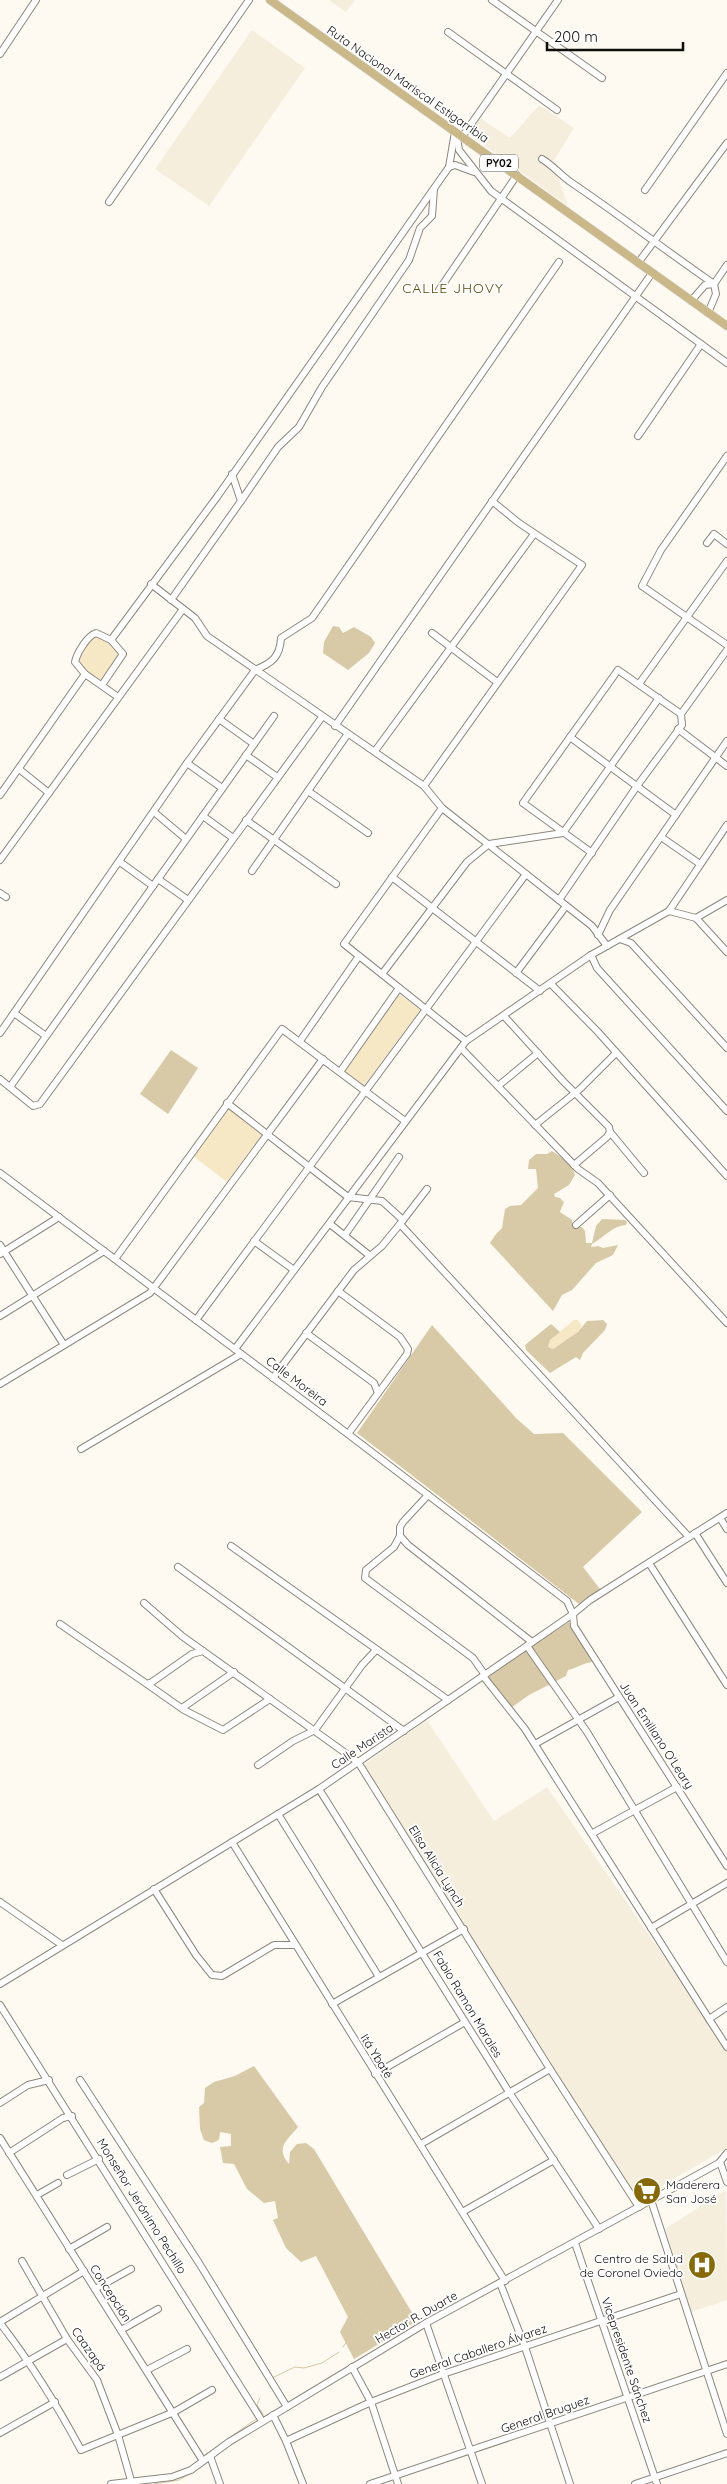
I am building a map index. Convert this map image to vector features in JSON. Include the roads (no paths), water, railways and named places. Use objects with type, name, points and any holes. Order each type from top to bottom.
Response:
[{"type":"main road","name":"Ruta Nacional Mariscal Estigarribia","points":[[270,0],[727,326]]},
{"type":"street","points":[[0,54],[36,0]]},
{"type":"street","points":[[109,202],[249,0]]},
{"type":"street","points":[[492,0],[602,78]]},
{"type":"street","points":[[111,640],[232,474],[434,189],[449,167],[459,135],[506,74],[558,0]]},
{"type":"street","points":[[448,32],[557,110]]},
{"type":"street","points":[[645,190],[727,73]]},
{"type":"street","points":[[459,135],[459,150],[475,172],[501,199],[727,362]]},
{"type":"street","points":[[638,263],[727,143]]},
{"type":"street","points":[[542,159],[556,168],[566,179],[622,216],[653,242],[714,284],[716,294],[708,313]]},
{"type":"street","points":[[449,167],[455,165],[475,172]]},
{"type":"street","points":[[439,290],[516,175]]},
{"type":"street","points":[[171,600],[278,447],[300,427],[322,387],[409,260],[420,228],[432,216],[434,189]]},
{"type":"street","points":[[0,1033],[187,763],[255,670],[269,664],[277,657],[281,638],[312,618],[559,262]]},
{"type":"street","points":[[691,301],[704,285],[714,284],[727,265]]},
{"type":"street","points":[[335,726],[652,273]]},
{"type":"street","points":[[638,436],[701,344]]},
{"type":"street","points":[[727,456],[661,550],[642,586],[727,645]]},
{"type":"street","points":[[232,474],[241,501]]},
{"type":"street","points":[[424,786],[582,565],[534,534],[492,501]]},
{"type":"street","points":[[375,751],[534,534]]},
{"type":"street","points":[[707,543],[714,534],[727,544]]},
{"type":"street","points":[[639,684],[727,561]]},
{"type":"street","points":[[151,584],[195,618],[208,636],[322,717],[375,751],[424,786],[442,808],[592,926],[608,946]]},
{"type":"street","points":[[0,860],[182,609]]},
{"type":"street","points":[[102,685],[123,654],[111,640],[96,633],[91,635],[75,659],[76,665],[85,674],[118,697]]},
{"type":"street","points":[[432,633],[497,682]]},
{"type":"street","points":[[559,900],[637,786],[682,725],[681,714],[727,650]]},
{"type":"street","points":[[592,853],[523,803],[618,670],[681,714]]},
{"type":"street","points":[[0,795],[85,674]]},
{"type":"street","points":[[382,974],[467,862],[489,844],[563,833],[658,698]]},
{"type":"street","points":[[10,1087],[274,716]]},
{"type":"street","points":[[0,1079],[33,1106],[40,1104],[322,717]]},
{"type":"street","points":[[219,719],[254,744]]},
{"type":"street","points":[[678,729],[727,766]]},
{"type":"street","points":[[252,871],[348,735]]},
{"type":"street","points":[[570,738],[676,815]]},
{"type":"street","points":[[598,935],[610,910],[727,740]]},
{"type":"street","points":[[246,755],[277,777]]},
{"type":"street","points":[[187,763],[222,788]]},
{"type":"street","points":[[19,769],[49,792]]},
{"type":"street","points":[[308,791],[368,833]]},
{"type":"street","points":[[442,808],[344,944],[466,1041]]},
{"type":"street","points":[[154,812],[186,839]]},
{"type":"street","points":[[203,816],[233,838]]},
{"type":"street","points":[[246,820],[336,884]]},
{"type":"street","points":[[235,1349],[466,1041],[592,955],[669,911],[727,825]]},
{"type":"street","points":[[661,837],[700,864]]},
{"type":"street","points":[[120,862],[153,886]]},
{"type":"street","points":[[196,1320],[526,874]]},
{"type":"street","points":[[392,877],[540,992]]},
{"type":"street","points":[[158,879],[188,900]]},
{"type":"street","points":[[696,918],[727,900]]},
{"type":"street","points":[[516,973],[566,906]]},
{"type":"street","points":[[669,911],[696,918],[727,952]]},
{"type":"street","points":[[620,939],[630,943],[727,1048]]},
{"type":"street","points":[[592,955],[598,968],[727,1111]]},
{"type":"street","points":[[300,1041],[360,956]]},
{"type":"street","points":[[551,984],[616,1052],[727,1176]]},
{"type":"street","points":[[340,1072],[399,988]]},
{"type":"street","points":[[14,1013],[46,1036]]},
{"type":"street","points":[[504,1016],[609,1127],[610,1132],[644,1172]]},
{"type":"street","points":[[115,1259],[282,1029],[405,1122]]},
{"type":"street","points":[[461,1048],[574,1165],[598,1183],[610,1195],[727,1323]]},
{"type":"street","points":[[535,1125],[576,1093],[616,1052]]},
{"type":"street","points":[[498,1086],[538,1053]]},
{"type":"street","points":[[0,1384],[154,1289],[266,1134],[323,1059]]},
{"type":"street","points":[[226,1104],[348,1197],[382,1201],[689,1537]]},
{"type":"street","points":[[574,1165],[607,1137],[610,1132]]},
{"type":"street","points":[[345,1235],[399,1157]]},
{"type":"street","name":"Calle Moreira","points":[[0,1173],[549,1586],[567,1601],[573,1614]]},
{"type":"street","points":[[273,1378],[338,1291],[369,1255],[382,1246],[427,1188]]},
{"type":"street","points":[[576,1225],[610,1195]]},
{"type":"street","points":[[2,1253],[59,1217]]},
{"type":"street","points":[[330,1224],[369,1255]]},
{"type":"street","points":[[254,1241],[294,1270]]},
{"type":"street","points":[[0,1245],[2,1253],[64,1345]]},
{"type":"street","points":[[0,1316],[104,1251]]},
{"type":"street","points":[[338,1291],[400,1337],[408,1349],[407,1354],[348,1434]]},
{"type":"street","points":[[306,1333],[374,1383],[378,1393]]},
{"type":"street","points":[[81,1449],[241,1354]]},
{"type":"street","points":[[428,1495],[400,1526],[400,1536],[394,1548],[366,1570],[365,1578],[473,1658],[484,1676],[535,1744],[727,2047]]},
{"type":"street","name":"Calle Marista","points":[[0,1984],[154,1888],[319,1789],[573,1614],[590,1600],[727,1513]]},
{"type":"street","points":[[720,1518],[727,1529]]},
{"type":"street","points":[[696,1533],[727,1583]]},
{"type":"street","points":[[400,1536],[408,1545],[529,1644],[579,1721],[727,1962]]},
{"type":"street","points":[[231,1546],[448,1700]]},
{"type":"street","points":[[649,1563],[727,1685]]},
{"type":"street","points":[[178,1567],[404,1731]]},
{"type":"street","name":"Elisa Alicia Lynch","points":[[144,1603],[203,1651],[358,1762],[550,2069],[639,2207]]},
{"type":"street","name":"Juan Emiliano O'Leary","points":[[573,1614],[574,1626],[727,1866]]},
{"type":"street","points":[[60,1624],[182,1708],[223,1730],[270,1699]]},
{"type":"street","points":[[258,1765],[293,1741],[315,1730],[362,1665],[376,1650]]},
{"type":"street","points":[[147,1684],[192,1654],[203,1651]]},
{"type":"street","points":[[182,1708],[234,1672]]},
{"type":"street","points":[[535,1744],[619,1697]]},
{"type":"street","points":[[593,1833],[677,1787]]},
{"type":"street","name":"Fabio Ramon Morales","points":[[319,1789],[423,1952],[509,2092],[599,2229]]},
{"type":"street","points":[[278,1814],[380,1977]]},
{"type":"street","name":"Itá Ybaté","points":[[232,1842],[375,2074],[464,2211],[503,2282],[570,2484]]},
{"type":"street","points":[[651,1928],[693,1905],[727,1883]]},
{"type":"street","points":[[154,1888],[209,1972],[222,1976],[274,1945],[294,1944]]},
{"type":"street","points":[[0,1902],[62,1945]]},
{"type":"street","points":[[332,2004],[464,1930]]},
{"type":"street","name":"Monseñor Jerónimo Pechillo","points":[[0,2005],[72,2116],[262,2421]]},
{"type":"street","points":[[709,2019],[727,2007]]},
{"type":"street","points":[[375,2074],[465,2022]]},
{"type":"street","points":[[421,2144],[550,2069]]},
{"type":"street","points":[[0,2103],[28,2085],[49,2080]]},
{"type":"street","points":[[80,2080],[198,2263],[287,2407]]},
{"type":"street","points":[[9,2153],[63,2118],[72,2116]]},
{"type":"street","name":"Concepción","points":[[0,2138],[174,2412],[203,2461]]},
{"type":"street","name":"Hector R. Duarte","points":[[111,2484],[132,2483],[181,2475],[262,2421],[426,2323],[720,2162],[727,2153]]},
{"type":"street","points":[[68,2175],[98,2158]]},
{"type":"street","points":[[464,2211],[554,2160]]},
{"type":"street","points":[[720,2162],[727,2182]]},
{"type":"street","points":[[37,2195],[58,2183]]},
{"type":"street","points":[[650,2200],[727,2434]]},
{"type":"street","points":[[69,2248],[107,2227]]},
{"type":"street","name":"Vicepresidente Sánchez","points":[[575,2243],[656,2481]]},
{"type":"street","name":"Caazapá","points":[[22,2261],[44,2296],[67,2339],[98,2380],[118,2435],[132,2483]]},
{"type":"street","points":[[95,2289],[130,2269]]},
{"type":"street","points":[[84,2271],[0,2322],[56,2402],[82,2450],[174,2412],[212,2390]]},
{"type":"street","name":"General Caballero Álvarez","points":[[286,2441],[371,2402],[443,2374],[681,2294]]},
{"type":"street","points":[[121,2330],[158,2309]]},
{"type":"street","points":[[426,2323],[482,2484]]},
{"type":"street","points":[[0,2377],[67,2339]]},
{"type":"street","points":[[147,2370],[187,2349]]},
{"type":"street","name":"General Bruguez","points":[[370,2484],[396,2477],[727,2364]]},
{"type":"street","points":[[352,2367],[371,2402],[398,2484]]},
{"type":"street","points":[[0,2433],[56,2402]]},
{"type":"street","points":[[273,2415],[286,2441],[302,2484]]},
{"type":"street","points":[[635,2484],[656,2481],[727,2453]]},
{"type":"street","points":[[210,2456],[220,2484]]},
{"type":"waterway","points":[[343,2347],[368,2310],[383,2279]]},
{"type":"waterway","points":[[272,2378],[295,2367],[304,2368],[322,2363],[339,2352]]},
{"type":"waterway","points":[[260,2398],[257,2405],[263,2414]]},
{"type":"waterway","points":[[205,2455],[256,2419]]},
{"type":"waterway","points":[[154,2484],[179,2480],[201,2467]]},
{"type":"place","name":"Maderera San José","points":[[647,2191]]},
{"type":"place","name":"Centro de Salud de Coronel Oviedo","points":[[702,2265]]},
{"type":"district","name":"CALLE JHOVY","points":[[453,288]]}]
